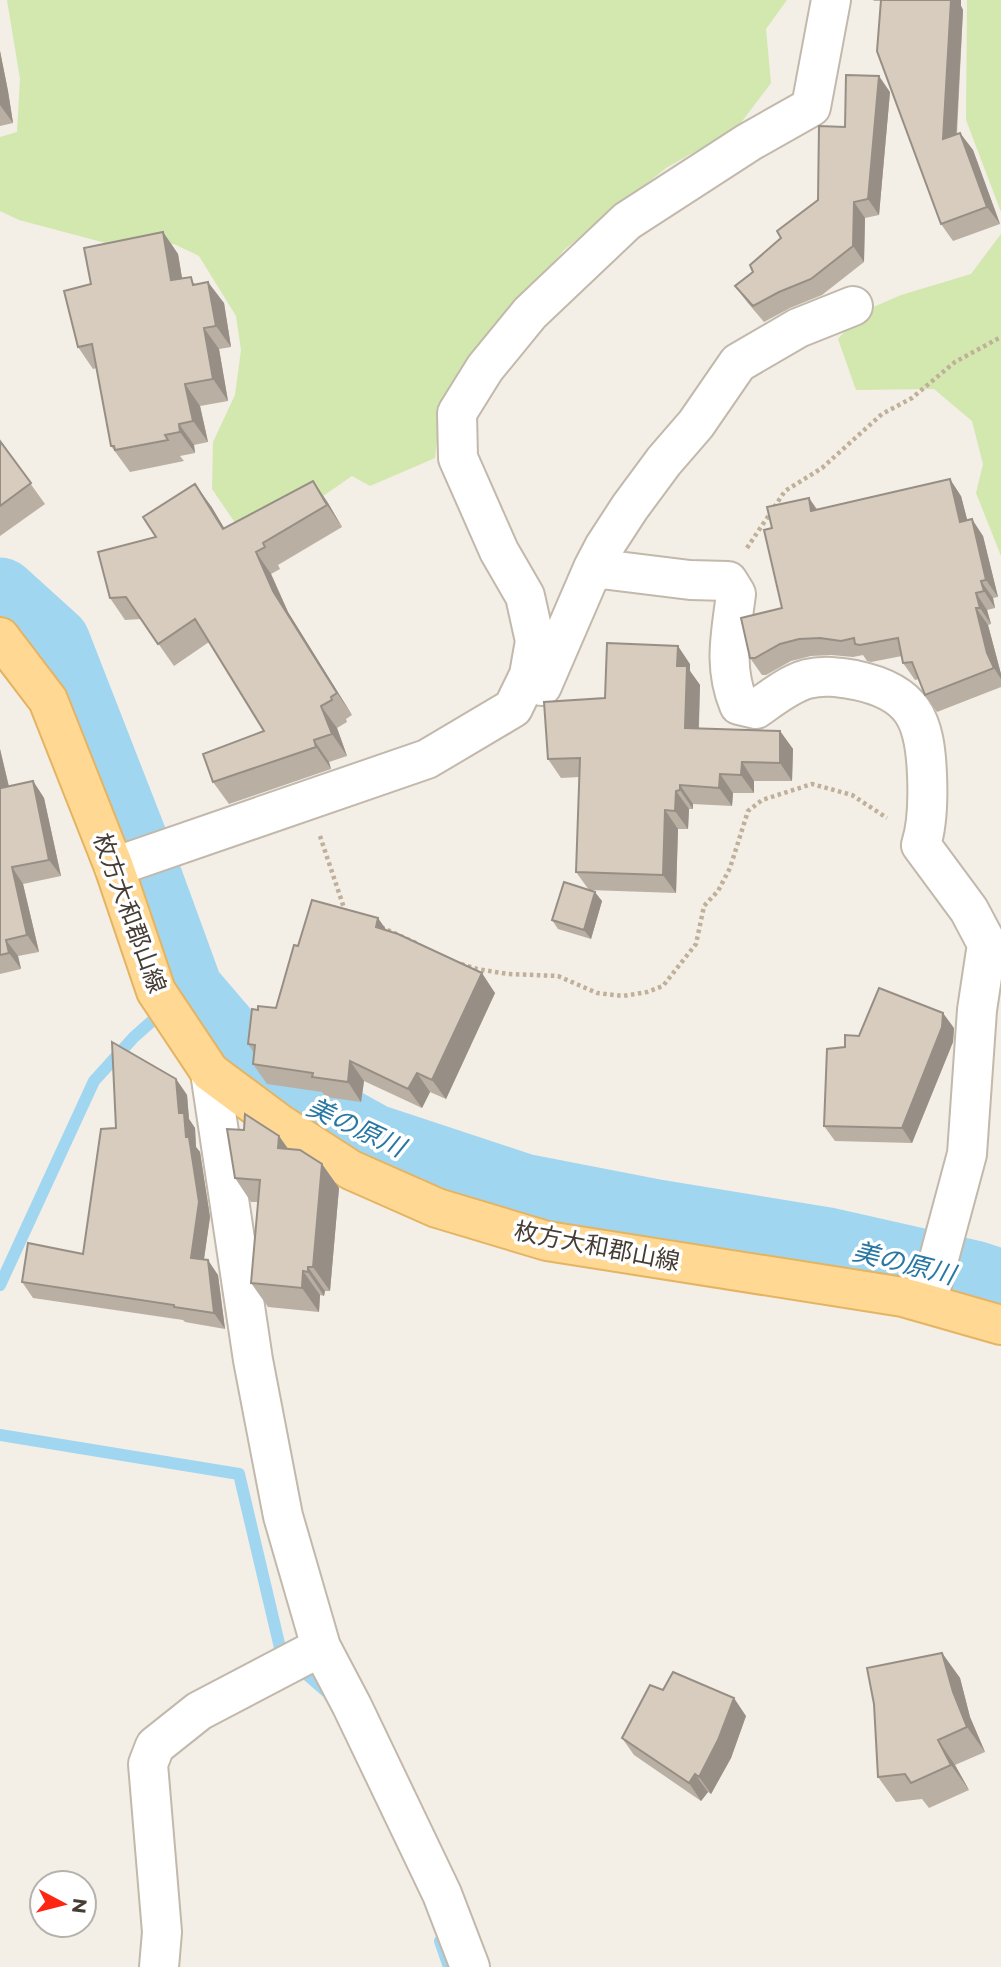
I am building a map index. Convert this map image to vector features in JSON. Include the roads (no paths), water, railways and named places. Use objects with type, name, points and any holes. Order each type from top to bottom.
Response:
[{"type":"main road","name":"枚方大和郡山線","points":[[0,637],[48,700],[114,867],[156,991],[210,1072],[280,1124],[351,1170],[437,1208],[547,1241],[890,1295],[1001,1325]]},
{"type":"street","points":[[513,708],[529,675],[535,641],[525,596],[499,551],[458,458],[457,413],[485,368],[530,313],[627,221],[749,142],[811,107],[831,0]]},
{"type":"street","points":[[114,867],[427,759],[537,695],[593,568],[630,507],[695,424],[738,363],[797,328],[853,306]]},
{"type":"street","points":[[593,568],[668,578],[728,581],[736,594],[728,649],[731,686],[739,705],[756,709],[781,691],[806,679],[830,676],[890,690],[914,712],[925,743],[927,790],[925,833],[921,845],[969,910],[987,944],[977,1010],[967,1154],[927,1303]]},
{"type":"street","points":[[210,1072],[253,1360],[281,1503],[321,1647],[442,1894],[470,1967]]},
{"type":"street","points":[[159,1967],[162,1931],[148,1764],[155,1746],[199,1711],[321,1647]]},
{"type":"waterway","name":"美の原川","points":[[0,595],[53,643],[186,991],[262,1080],[372,1141],[523,1191],[657,1217],[828,1245],[974,1278],[1001,1287]]},
{"type":"waterway","points":[[0,1285],[94,1081],[134,1037],[186,991]]},
{"type":"waterway","points":[[0,1435],[239,1474],[281,1652],[331,1698]]},
{"type":"waterway","points":[[440,1941],[449,1967]]}]
